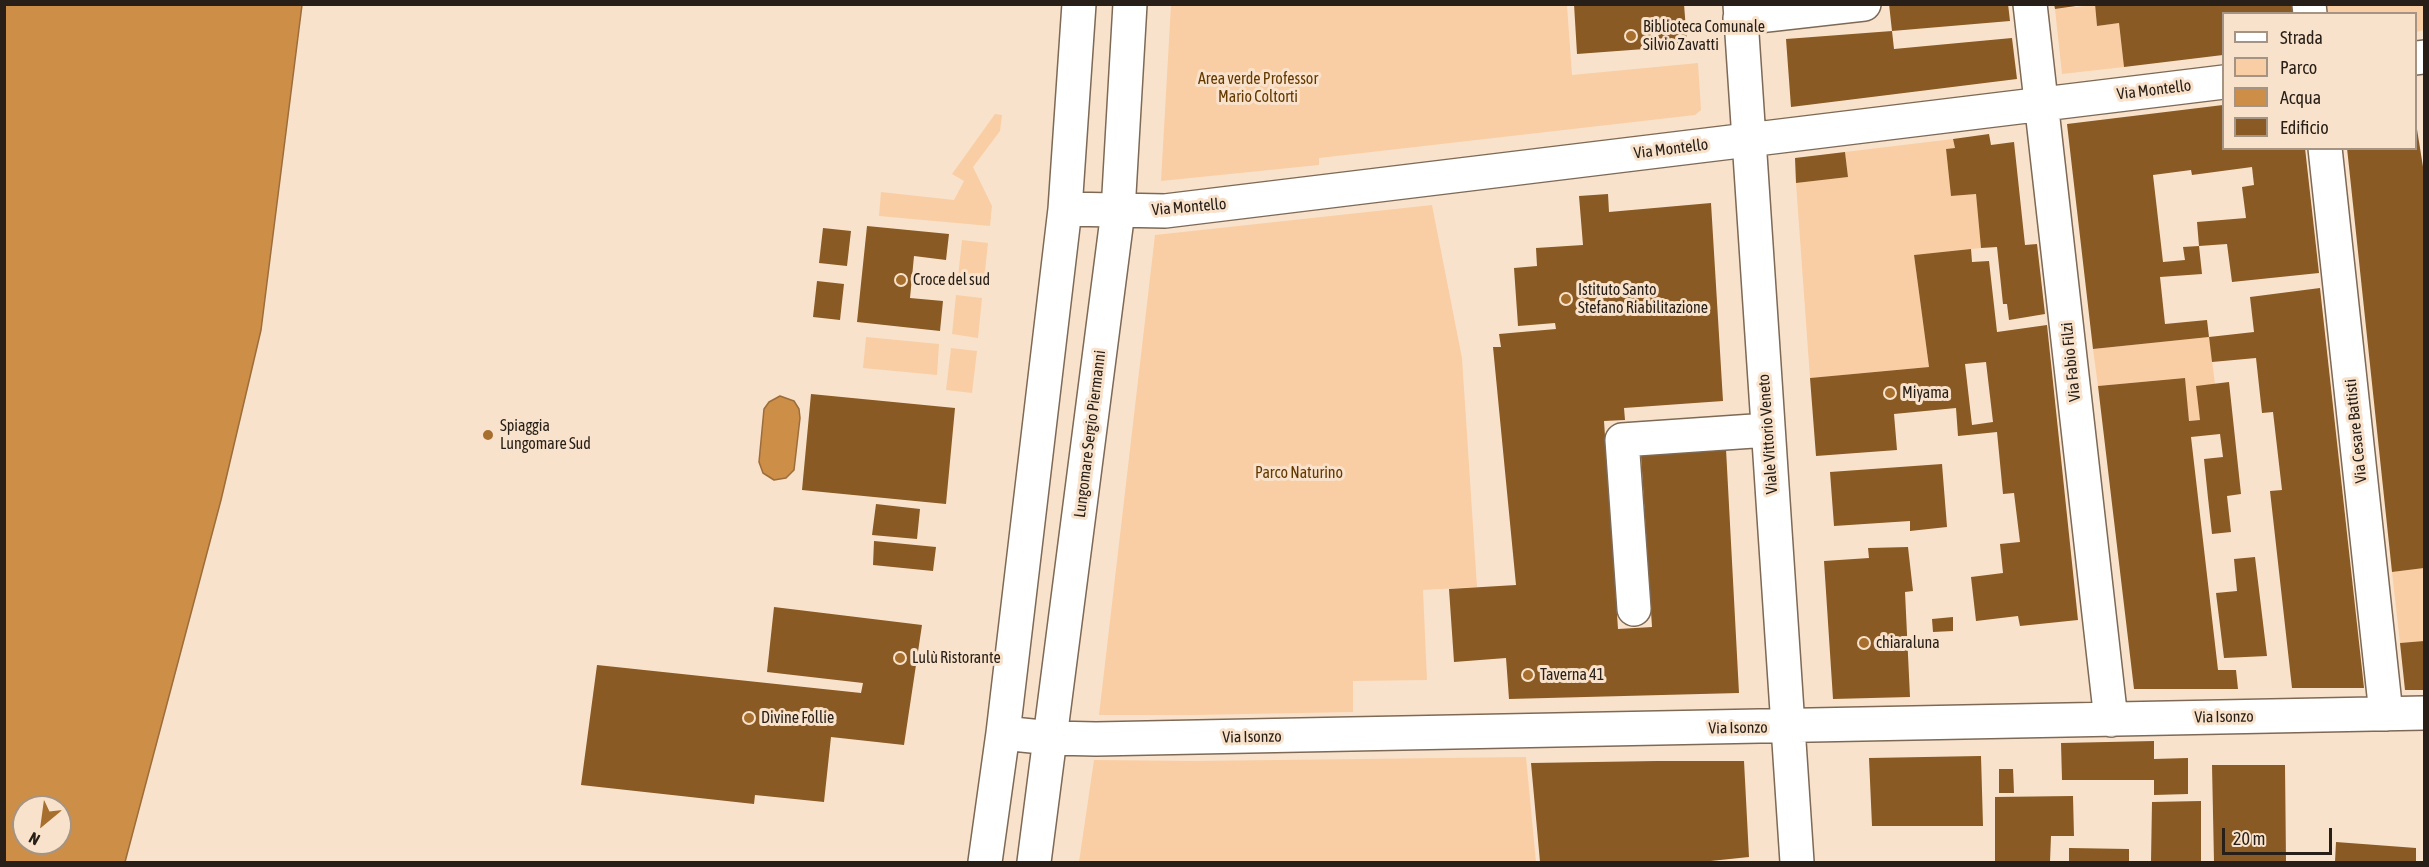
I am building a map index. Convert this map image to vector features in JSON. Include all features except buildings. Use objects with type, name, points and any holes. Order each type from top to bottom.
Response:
[{"type":"street","points":[[985,862],[1003,733],[1065,209],[1079,4]]},
{"type":"street","name":"Lungomare Sergio Piermanni","points":[[1034,862],[1118,211],[1130,4]]},
{"type":"street","points":[[1740,11],[1864,4]]},
{"type":"street","name":"Via Fabio Filzi","points":[[2030,4],[2111,720]]},
{"type":"street","name":"Viale Vittorio Veneto","points":[[1740,11],[1797,862]]},
{"type":"street","name":"Via Montello","points":[[1065,209],[1165,211],[2222,81]]},
{"type":"street","name":"Via Cesare Battisti","points":[[2325,150],[2386,714]]},
{"type":"street","points":[[1634,609],[1622,440],[1768,429]]},
{"type":"street","name":"Via Isonzo","points":[[1003,733],[1051,738],[1194,738],[2424,713]]},
{"type":"green space","name":"Area verde Professor Mario Coltorti","points":[[1171,5],[1567,5],[1572,75],[1698,63],[1701,110],[1695,115],[1319,158],[1319,165],[1161,181]]},
{"type":"green space","points":[[2095,5],[2097,26],[2119,23],[2124,67],[2062,74],[2055,9]]},
{"type":"green space","points":[[2326,5],[2424,5],[2424,30],[2417,32],[2417,12],[2327,12]]},
{"type":"green space","points":[[995,114],[1002,115],[1000,131],[973,167],[992,206],[990,226],[879,216],[881,192],[954,200],[964,181],[952,174]]},
{"type":"green space","points":[[1953,139],[1955,148],[1946,149],[1951,196],[1976,194],[1981,248],[1914,255],[1929,367],[1810,378],[1796,183],[1848,177],[1845,152]]},
{"type":"green space","name":"Parco Naturino","points":[[1432,205],[1462,358],[1477,587],[1423,590],[1427,680],[1353,681],[1353,712],[1099,715],[1155,235]]},
{"type":"green space","points":[[962,240],[988,243],[984,280],[958,277]]},
{"type":"green space","points":[[956,295],[982,298],[978,338],[952,334]]},
{"type":"green space","points":[[866,337],[939,344],[937,375],[863,368]]},
{"type":"green space","points":[[2209,337],[2215,384],[2200,420],[2189,421],[2184,378],[2098,386],[2093,349]]},
{"type":"green space","points":[[951,348],[977,351],[972,393],[946,390]]},
{"type":"green space","points":[[2424,568],[2424,641],[2400,643],[2392,572]]},
{"type":"green space","points":[[1526,757],[1536,862],[1079,862],[1094,760]]},
{"type":"water","points":[[5,4],[302,5],[261,330],[221,500],[125,862],[5,862]]},
{"type":"water","points":[[780,396],[794,401],[799,409],[800,418],[794,470],[786,478],[774,480],[763,473],[759,462],[764,409],[769,402]]},
{"type":"place","name":"Biblioteca Comunale Silvio Zavatti","points":[[1631,36]]},
{"type":"place","name":"Croce del sud","points":[[901,280]]},
{"type":"place","name":"Istituto Santo Stefano Riabilitazione","points":[[1566,299]]},
{"type":"place","name":"Miyama","points":[[1890,393]]},
{"type":"place","name":"Spiaggia Lungomare Sud","points":[[488,435]]},
{"type":"place","name":"chiaraluna","points":[[1864,643]]},
{"type":"place","name":"Lulù Ristorante","points":[[900,658]]},
{"type":"place","name":"Taverna 41","points":[[1528,675]]},
{"type":"place","name":"Divine Follie","points":[[749,718]]}]
